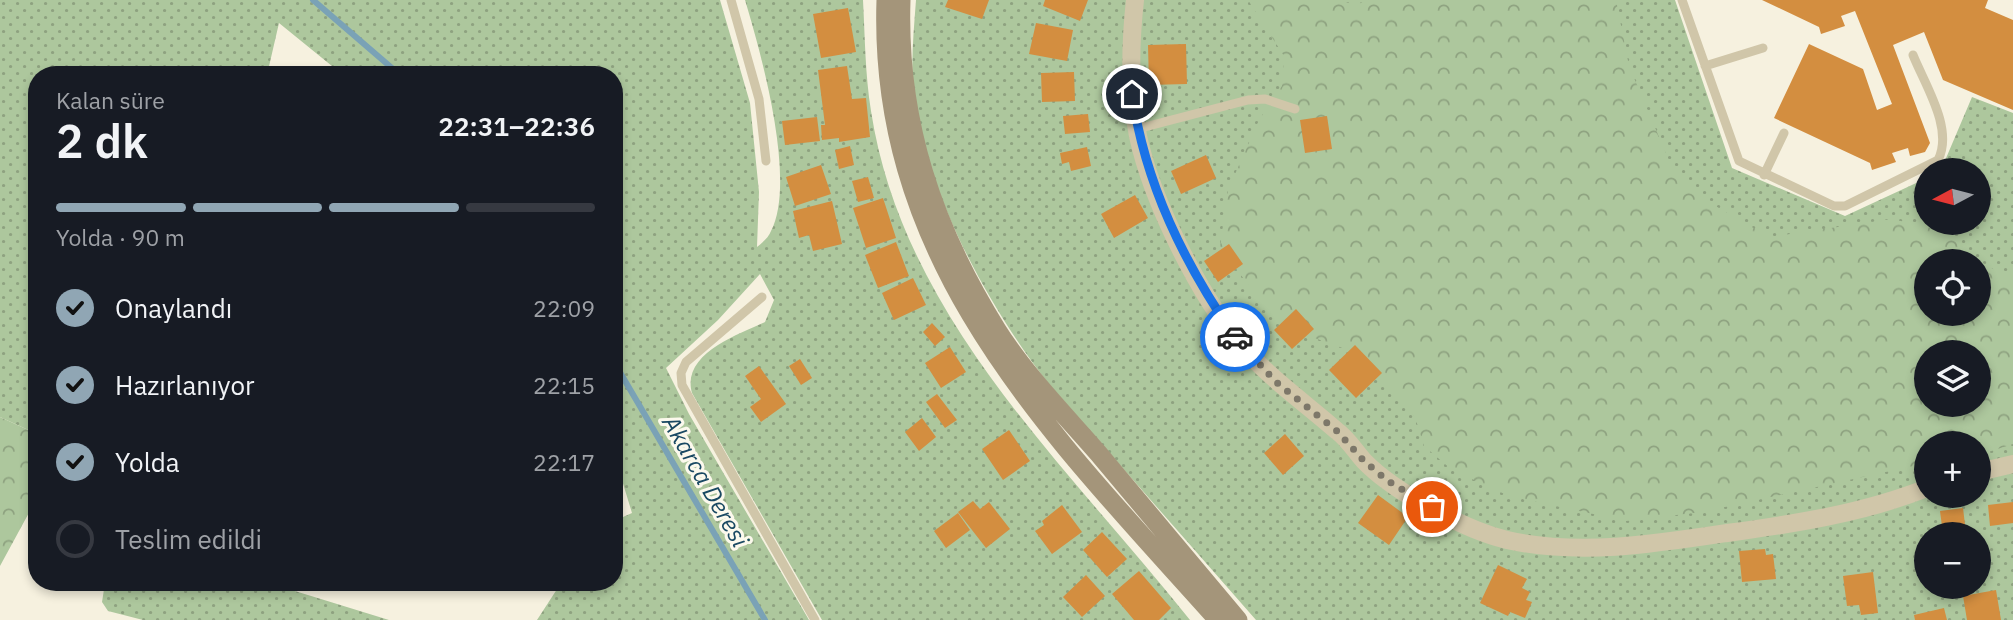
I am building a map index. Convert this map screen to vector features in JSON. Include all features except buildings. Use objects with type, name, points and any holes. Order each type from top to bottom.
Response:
[{"type":"main road","points":[[886,0],[886,68],[900,151],[934,243],[974,321],[1042,421],[1218,620]]},
{"type":"main road","points":[[901,0],[900,52],[907,115],[925,183],[998,332],[1238,620]]},
{"type":"street","points":[[1135,0],[1130,60],[1137,129],[1147,168],[1184,255],[1239,343],[1276,382],[1337,431],[1364,461],[1388,481],[1463,523],[1503,539],[1547,548],[1670,542],[1762,528],[1857,510],[1914,492]]},
{"type":"street","points":[[1991,469],[2013,464]]},
{"type":"lane","points":[[731,0],[760,99],[766,162]]},
{"type":"lane","points":[[1682,0],[1739,161],[1834,206],[1845,206],[1930,167],[1944,149],[1943,131],[1913,55]]},
{"type":"lane","points":[[1705,66],[1763,48]]},
{"type":"lane","points":[[1137,129],[1248,100],[1265,99],[1295,109]]},
{"type":"lane","points":[[1764,175],[1784,133]]},
{"type":"lane","points":[[762,297],[686,362],[681,373],[682,385],[814,620]]},
{"type":"green space","points":[[0,0],[720,0],[750,103],[759,192],[757,247],[771,231],[778,209],[780,181],[774,117],[745,0],[863,0],[871,111],[889,186],[917,256],[953,322],[996,385],[1190,620],[822,620],[692,393],[691,379],[695,367],[703,357],[727,340],[765,322],[774,300],[760,274],[718,320],[666,368],[689,414],[809,620],[537,620],[556,591],[623,591],[623,517],[632,513],[623,484],[623,66],[332,66],[279,23],[269,66],[28,66],[28,430],[0,417]]},
{"type":"green space","points":[[916,0],[1675,0],[1732,168],[1845,216],[1914,184],[1914,235],[1992,234],[1992,158],[1946,158],[1972,97],[2013,113],[2013,620],[1256,620],[1048,383],[1002,318],[961,243],[929,163],[913,85]]},
{"type":"green space","points":[[1248,0],[1337,0],[1357,5],[1366,0],[1616,0],[1629,66],[1670,163],[1700,197],[1769,237],[1892,219],[1914,224],[1914,235],[1948,235],[1964,249],[1914,249],[1914,326],[1991,326],[1991,268],[2002,274],[2013,273],[2013,444],[1991,451],[1991,431],[1914,431],[1914,466],[1702,512],[1626,521],[1509,496],[1452,470],[1424,446],[1415,417],[1369,369],[1348,350],[1295,331],[1252,290],[1220,247],[1228,190],[1259,120],[1282,86],[1284,56]]},
{"type":"green space","points":[[0,417],[28,430],[28,515],[0,566]]},
{"type":"green space","points":[[104,591],[295,591],[389,620],[143,620],[108,611],[102,602]]},
{"type":"waterway","name":"Akarca Deresi","points":[[313,0],[390,66]]},
{"type":"waterway","name":"Akarca Deresi","points":[[623,377],[765,620]]},
{"type":"way so far","points":[[1235,337],[1276,382],[1337,431],[1364,461],[1388,481],[1432,507]]},
{"type":"route","points":[[1132,94],[1138,136],[1159,198],[1184,255],[1207,296],[1235,337]]}]
